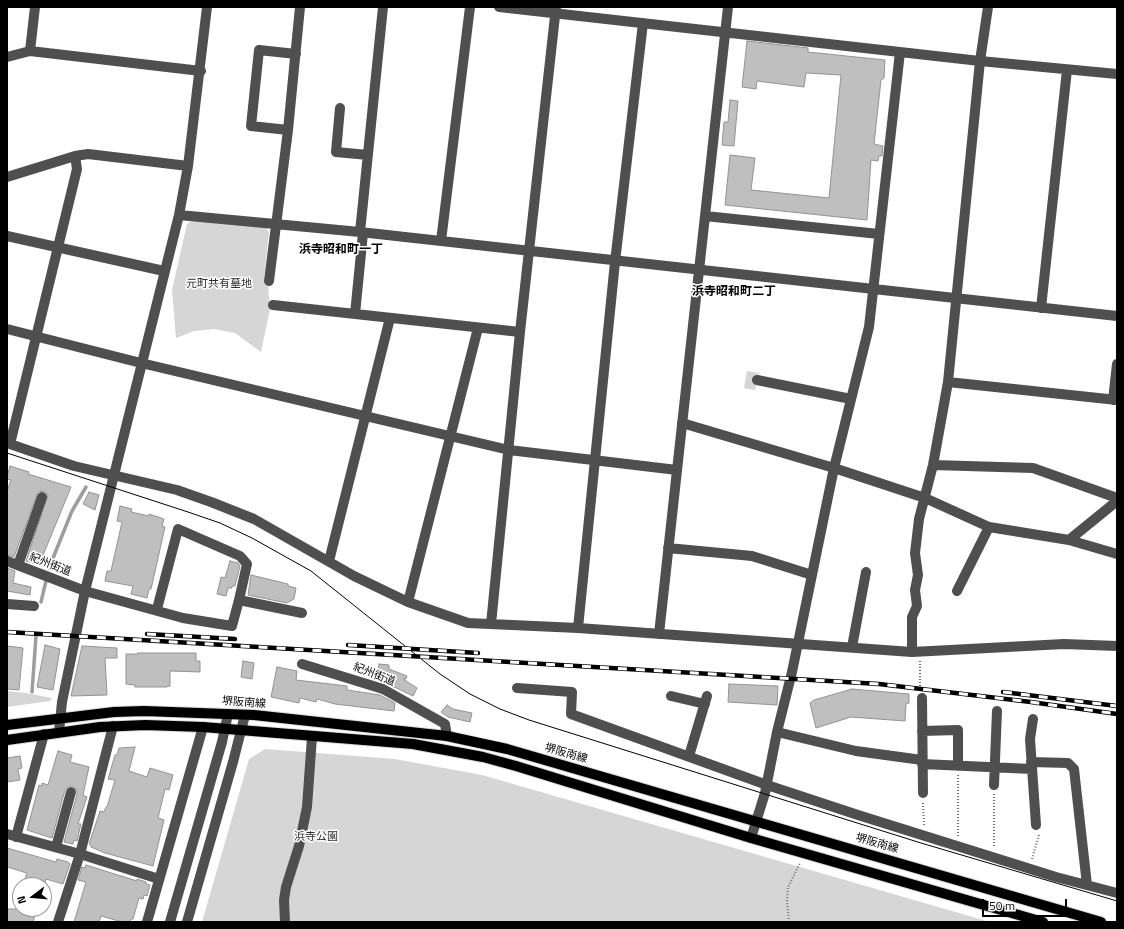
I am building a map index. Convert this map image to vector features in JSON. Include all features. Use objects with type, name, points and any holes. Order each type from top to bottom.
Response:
[{"type":"main road","name":"堺阪南線","points":[[7,725],[114,712],[228,714],[447,736],[507,749],[704,806],[756,823],[1101,922]]},
{"type":"main road","points":[[7,740],[112,726],[145,725],[225,729],[413,744],[483,757],[751,838],[1043,922]]},
{"type":"street","points":[[30,51],[35,7]]},
{"type":"street","points":[[59,732],[62,702],[84,591],[114,476],[178,215],[188,166],[208,7]]},
{"type":"street","points":[[269,281],[275,223],[288,130],[300,7]]},
{"type":"street","points":[[355,314],[368,155],[383,7]]},
{"type":"street","points":[[441,241],[470,7]]},
{"type":"street","points":[[499,7],[556,10],[725,33],[980,61],[1117,74]]},
{"type":"street","points":[[659,634],[728,7]]},
{"type":"street","points":[[916,652],[912,617],[917,606],[915,590],[918,575],[915,553],[919,519],[933,465],[948,382],[954,299],[980,61],[988,7]]},
{"type":"street","points":[[491,624],[520,332],[556,10]]},
{"type":"street","points":[[578,628],[615,262],[643,23]]},
{"type":"street","points":[[288,130],[251,126],[259,50],[296,54]]},
{"type":"street","points":[[7,57],[30,51],[201,71]]},
{"type":"street","points":[[751,838],[767,785],[776,732],[798,643],[834,468],[869,327],[900,52]]},
{"type":"street","points":[[1041,308],[1067,70]]},
{"type":"street","points":[[340,108],[336,152],[368,155]]},
{"type":"street","points":[[7,177],[75,156],[88,154],[188,166]]},
{"type":"street","points":[[75,156],[77,169],[9,444],[74,466],[177,490],[218,505],[260,522],[354,576],[408,602],[468,623],[578,628],[916,652],[1064,644],[1117,646]]},
{"type":"street","points":[[178,215],[275,223],[873,291],[1117,316]]},
{"type":"street","points":[[705,216],[879,234]]},
{"type":"street","points":[[7,236],[164,271]]},
{"type":"street","points":[[273,305],[520,332]]},
{"type":"street","points":[[329,561],[390,318]]},
{"type":"street","points":[[408,602],[478,328]]},
{"type":"street","points":[[7,329],[141,363],[509,450],[677,470]]},
{"type":"street","points":[[948,382],[1115,400],[1117,364]]},
{"type":"street","points":[[757,380],[851,398]]},
{"type":"street","points":[[682,422],[834,468],[925,498],[989,526],[1069,540],[1117,554]]},
{"type":"street","points":[[933,465],[1032,468],[1117,498]]},
{"type":"street","points":[[18,565],[42,497]]},
{"type":"street","points":[[1069,540],[1117,501]]},
{"type":"street","points":[[957,591],[989,526]]},
{"type":"street","points":[[157,609],[178,529],[240,556],[247,564],[239,600],[302,614]]},
{"type":"street","points":[[668,548],[752,556],[812,575]]},
{"type":"street","name":"紀州街道","points":[[7,561],[84,591],[157,609],[183,618],[232,626],[239,600]]},
{"type":"street","points":[[852,647],[866,572]]},
{"type":"street","points":[[7,604],[34,606]]},
{"type":"street","name":"紀州街道","points":[[302,664],[383,689],[445,724],[447,736]]},
{"type":"street","points":[[517,688],[572,692],[571,714],[767,785],[924,836],[994,856],[1028,868],[1117,893]]},
{"type":"street","points":[[671,696],[706,700],[689,756]]},
{"type":"street","points":[[922,698],[923,793]]},
{"type":"street","points":[[994,785],[997,711]]},
{"type":"street","points":[[170,922],[228,714]]},
{"type":"street","points":[[187,922],[242,731],[245,715]]},
{"type":"street","points":[[1033,719],[1030,739],[1036,825]]},
{"type":"street","points":[[58,922],[80,854],[112,726]]},
{"type":"street","points":[[147,922],[203,728]]},
{"type":"street","points":[[922,731],[958,730],[958,766]]},
{"type":"street","points":[[776,732],[856,751],[922,762],[958,766],[995,768],[1068,763],[1074,769],[1087,885]]},
{"type":"street","points":[[44,734],[12,836],[80,854],[159,879]]},
{"type":"street","points":[[285,922],[285,894],[299,846],[307,807],[312,737]]},
{"type":"street","points":[[56,847],[71,792]]},
{"type":"path","points":[[916,652],[922,698]]},
{"type":"path","points":[[958,766],[958,846]]},
{"type":"path","points":[[994,785],[994,856]]},
{"type":"path","points":[[923,793],[924,836]]},
{"type":"path","points":[[1028,868],[1040,827],[1036,825]]},
{"type":"path","points":[[789,922],[787,901],[788,887],[800,863]]},
{"type":"green space","name":"元町共有墓地","points":[[193,220],[266,228],[269,232],[264,280],[268,285],[270,309],[261,352],[235,333],[214,329],[194,331],[176,338],[172,290],[187,224]]},
{"type":"green space","points":[[747,371],[759,373],[755,390],[744,388]]},
{"type":"green space","points":[[7,691],[52,698],[50,701],[7,707]]},
{"type":"green space","name":"浜寺公園","points":[[265,749],[395,759],[482,775],[990,922],[202,922],[249,759]]},
{"type":"building","points":[[747,41],[808,48],[808,52],[885,60],[884,78],[881,80],[874,144],[883,146],[882,156],[879,156],[878,161],[871,160],[867,220],[725,205],[730,155],[755,158],[751,190],[829,198],[841,75],[806,73],[804,87],[757,81],[756,89],[742,87]]},
{"type":"building","points":[[730,100],[738,101],[734,146],[722,145],[724,122],[728,122]]},
{"type":"building","points":[[10,466],[29,472],[28,474],[71,487],[39,565],[26,561],[48,495],[44,491],[38,492],[14,557],[7,555],[7,491],[11,480],[7,479],[7,477]]},
{"type":"building","points":[[89,492],[99,495],[95,510],[83,504]]},
{"type":"building","points":[[120,506],[132,509],[131,512],[149,516],[149,514],[164,519],[162,526],[165,527],[151,589],[149,589],[147,598],[131,594],[133,586],[105,581],[107,571],[111,571],[122,522],[117,521]]},
{"type":"building","points":[[230,561],[238,563],[240,566],[235,586],[228,588],[226,596],[217,594],[221,577],[225,578]]},
{"type":"building","points":[[7,568],[15,571],[13,583],[31,587],[30,595],[7,591]]},
{"type":"building","points":[[251,575],[288,584],[288,586],[296,588],[294,599],[287,603],[248,595]]},
{"type":"building","points":[[45,645],[60,649],[53,690],[37,687]]},
{"type":"building","points":[[7,646],[23,648],[19,690],[7,689]]},
{"type":"building","points":[[82,646],[117,648],[117,658],[105,658],[107,695],[71,696]]},
{"type":"building","points":[[196,653],[196,661],[200,661],[200,672],[170,671],[170,686],[135,687],[135,685],[126,684],[126,654]]},
{"type":"building","points":[[243,661],[254,663],[252,679],[241,677]]},
{"type":"building","points":[[379,664],[389,665],[389,669],[407,676],[406,679],[403,679],[417,688],[413,696],[386,683],[388,677],[378,675]]},
{"type":"building","points":[[277,667],[297,671],[296,680],[347,686],[347,690],[380,695],[395,703],[394,711],[335,704],[317,699],[316,702],[300,698],[299,703],[271,697]]},
{"type":"building","points":[[729,684],[778,686],[777,705],[728,702]]},
{"type":"building","points":[[852,689],[909,694],[909,703],[906,704],[905,721],[851,717],[816,728],[810,703],[814,700]]},
{"type":"building","points":[[447,705],[453,709],[472,713],[470,722],[448,717],[441,712]]},
{"type":"building","points":[[135,747],[129,771],[147,777],[150,768],[173,775],[169,790],[165,789],[158,818],[164,820],[153,866],[105,853],[91,847],[89,844],[100,811],[104,812],[107,807],[115,780],[108,779],[115,755],[117,755],[119,748]]},
{"type":"building","points":[[58,751],[72,755],[70,762],[89,767],[83,795],[87,797],[78,824],[81,824],[77,841],[74,840],[73,844],[64,842],[77,794],[77,790],[73,786],[69,786],[65,790],[52,838],[27,830],[39,785],[42,786],[42,783],[48,785]]},
{"type":"building","points":[[20,756],[22,768],[18,769],[20,780],[7,782],[7,758]]},
{"type":"building","points":[[7,848],[56,862],[57,859],[70,864],[63,884],[52,881],[52,877],[26,877],[27,873],[7,867]]},
{"type":"building","points":[[86,865],[137,881],[137,879],[150,885],[147,896],[144,895],[143,899],[139,898],[133,919],[131,919],[130,922],[122,922],[101,916],[99,922],[74,922],[86,882],[78,880],[82,867],[85,868]]},
{"type":"building","points":[[7,909],[12,909],[12,917],[35,917],[33,922],[7,922]]},
{"type":"waterway","points":[[49,568],[72,511],[86,487]]},
{"type":"waterway","points":[[41,602],[46,581]]},
{"type":"waterway","points":[[32,692],[36,636]]},
{"type":"tram line","points":[[7,453],[220,523],[252,538],[311,571],[440,674],[470,694],[500,709],[529,720],[921,843],[1117,901]]},
{"type":"railway","points":[[7,632],[879,684],[1117,714]]},
{"type":"railway","points":[[147,634],[235,639]]},
{"type":"railway","points":[[348,645],[478,653]]},
{"type":"railway","points":[[1003,692],[1117,706]]},
{"type":"district","name":"浜寺昭和町一丁","points":[[341,250]]},
{"type":"district","name":"浜寺昭和町二丁","points":[[734,292]]}]
